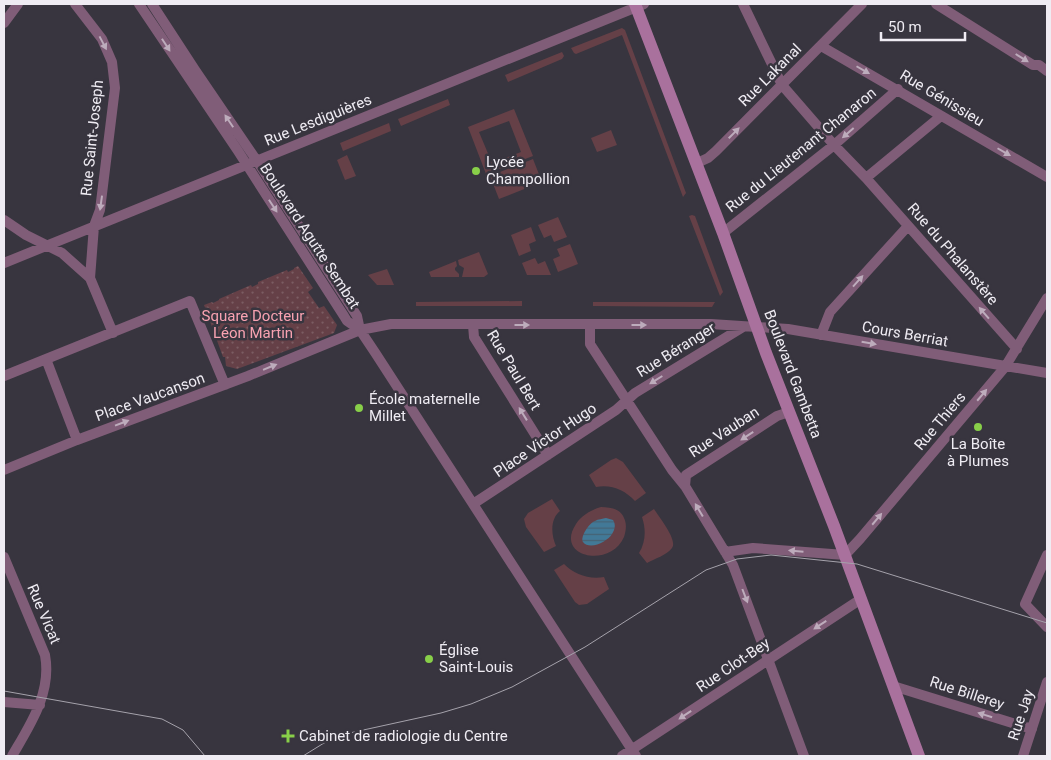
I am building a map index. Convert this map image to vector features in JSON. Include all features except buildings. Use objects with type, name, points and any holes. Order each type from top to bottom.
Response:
[{"type":"street","points":[[5,20],[18,4]]},
{"type":"street","name":"Rue Saint-Joseph","points":[[75,4],[102,39],[112,62],[115,88],[100,210],[94,226],[90,278]]},
{"type":"street","name":"Boulevard Agutte Sembat","points":[[139,4],[347,321],[360,330]]},
{"type":"street","name":"Boulevard Agutte Sembat","points":[[152,4],[257,161],[357,316],[360,330],[473,504]]},
{"type":"street","name":"Rue du Phalanstère","points":[[743,4],[782,84],[834,145],[866,178],[1017,349]]},
{"type":"street","name":"Rue Lakanal","points":[[696,163],[708,158],[862,4]]},
{"type":"street","points":[[936,4],[1033,65],[1039,65],[1047,71]]},
{"type":"street","name":"Rue Lesdiguières","points":[[4,263],[638,5]]},
{"type":"street","name":"Boulevard Gambetta","points":[[638,5],[757,328],[845,555],[919,756]]},
{"type":"street","name":"Rue Génissieu","points":[[821,46],[1047,177]]},
{"type":"street","name":"Rue du Lieutenant Chanaron","points":[[723,233],[834,145],[898,90]]},
{"type":"street","points":[[866,178],[941,116]]},
{"type":"street","points":[[4,220],[26,235],[62,253],[90,278],[113,334]]},
{"type":"street","points":[[821,335],[830,312],[908,226]]},
{"type":"street","name":"Rue Thiers","points":[[845,555],[865,534],[1005,367],[1047,298]]},
{"type":"street","name":"Place Vaucanson","points":[[4,376],[113,334],[190,301],[225,385],[77,440],[4,470]]},
{"type":"street","name":"Cours Berriat","points":[[360,330],[391,324],[711,324],[788,329],[1047,373]]},
{"type":"street","points":[[590,324],[590,344],[672,470],[685,486],[733,565],[804,756]]},
{"type":"street","name":"Rue Paul Bert","points":[[473,325],[474,337],[548,455]]},
{"type":"street","name":"Rue Béranger","points":[[626,400],[692,357],[743,327]]},
{"type":"street","points":[[225,385],[360,330]]},
{"type":"street","points":[[46,359],[77,440]]},
{"type":"street","name":"Place Victor Hugo","points":[[473,504],[616,410],[626,400]]},
{"type":"street","name":"Rue Vauban","points":[[685,486],[686,475],[777,416],[789,412]]},
{"type":"street","points":[[473,504],[634,753]]},
{"type":"street","points":[[725,552],[753,548],[845,555]]},
{"type":"street","points":[[1046,626],[1025,604],[1047,555]]},
{"type":"street","name":"Rue Vicat","points":[[5,561],[46,656],[48,668],[40,705],[33,721],[12,756]]},
{"type":"street","name":"Rue Clot-Bey","points":[[622,756],[634,753],[768,659],[861,598]]},
{"type":"street","name":"Rue Jay","points":[[1023,756],[1047,682]]},
{"type":"street","name":"Rue Billerey","points":[[893,686],[1032,729]]},
{"type":"street","points":[[4,702],[40,705]]},
{"type":"green space","points":[[622,28],[625,30],[686,193],[683,197],[622,35],[576,54],[571,48]]},
{"type":"green space","points":[[562,52],[564,56],[562,59],[508,82],[505,75]]},
{"type":"green space","points":[[448,99],[450,105],[401,126],[398,119]]},
{"type":"green space","points":[[514,109],[533,156],[486,174],[468,127]],"holes":[[[509,121],[521,152],[492,163],[479,132]]]},
{"type":"green space","points":[[389,123],[391,131],[343,151],[340,143]]},
{"type":"green space","points":[[611,130],[617,145],[597,152],[591,138]]},
{"type":"green space","points":[[347,155],[356,176],[345,180],[337,160]]},
{"type":"green space","points":[[533,159],[542,182],[499,199],[490,176]]},
{"type":"green space","points":[[689,216],[695,216],[723,292],[720,296]]},
{"type":"green space","points":[[558,217],[567,237],[554,242],[551,235],[544,238],[538,225]]},
{"type":"green space","points":[[531,227],[536,241],[529,244],[531,251],[519,256],[511,235]]},
{"type":"green space","points":[[570,244],[578,264],[558,272],[553,259],[560,256],[557,249]]},
{"type":"green space","points":[[479,252],[488,274],[484,277],[462,277],[464,268],[459,265],[458,260]]},
{"type":"green space","points":[[535,258],[538,264],[545,261],[551,275],[527,275],[522,263]]},
{"type":"green space","points":[[456,261],[457,266],[455,270],[459,277],[431,277],[429,272]]},
{"type":"green space","name":"Square Docteur Léon Martin","points":[[298,266],[313,288],[308,292],[319,308],[324,306],[337,325],[334,333],[237,369],[226,366],[225,357],[223,357],[204,305],[213,303],[251,285],[252,287],[258,284],[258,282],[287,270],[288,272]]},
{"type":"green space","points":[[387,269],[394,285],[377,285],[368,275]]},
{"type":"green space","points":[[522,301],[522,306],[416,306],[416,302]]},
{"type":"green space","points":[[593,302],[715,302],[712,307],[593,306]]},
{"type":"green space","points":[[616,458],[623,462],[646,493],[635,501],[617,489],[607,486],[596,487],[589,475]]},
{"type":"green space","points":[[552,499],[560,511],[554,518],[552,527],[556,546],[544,552],[526,527],[524,519],[528,513]]},
{"type":"green space","points":[[601,507],[615,509],[623,515],[626,525],[625,535],[617,547],[608,553],[597,556],[586,555],[578,551],[572,544],[571,535],[581,518],[590,511]]},
{"type":"green space","points":[[654,509],[670,534],[673,544],[667,553],[647,563],[639,553],[645,535],[642,517]]},
{"type":"green space","points":[[564,564],[572,571],[582,575],[593,578],[604,577],[609,589],[587,604],[579,605],[575,602],[554,570]]},
{"type":"water","points":[[606,518],[613,520],[615,524],[610,537],[599,544],[586,545],[582,540],[590,524],[596,520]]},
{"type":"tram line","points":[[303,756],[324,743],[345,734],[441,713],[471,704],[512,687],[585,647],[706,570],[737,559],[771,555],[857,564],[1047,623]]},
{"type":"tram line","points":[[4,691],[162,719],[183,730],[205,756]]},
{"type":"place","name":"Lycée Champollion","points":[[476,171]]},
{"type":"place","name":"École maternelle Millet","points":[[359,408]]},
{"type":"place","name":"La Boîte à Plumes","points":[[978,427]]},
{"type":"place","name":"Église Saint-Louis","points":[[429,659]]},
{"type":"place","name":"Cabinet de radiologie du Centre","points":[[288,736]]}]
